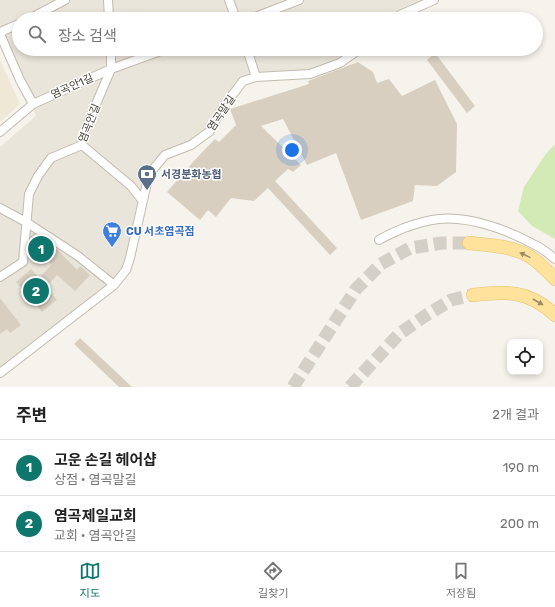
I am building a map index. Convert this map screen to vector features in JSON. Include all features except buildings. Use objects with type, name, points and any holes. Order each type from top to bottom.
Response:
[{"type":"main road","points":[[469,243],[515,250],[530,256],[555,279]]},
{"type":"main road","points":[[473,295],[498,292],[510,292],[523,295],[537,301],[555,315]]},
{"type":"street","points":[[42,12],[65,0]]},
{"type":"street","points":[[108,0],[109,12]]},
{"type":"street","points":[[229,0],[233,12]]},
{"type":"street","points":[[268,12],[300,0]]},
{"type":"street","points":[[407,12],[434,0]]},
{"type":"street","points":[[12,27],[0,33],[20,80],[33,104]]},
{"type":"street","name":"염곡안길","points":[[0,277],[23,262],[28,194],[38,176],[51,158],[82,146],[85,130],[111,69],[111,56]]},
{"type":"street","name":"염곡안1길","points":[[0,132],[33,104],[111,69],[147,56]]},
{"type":"street","points":[[249,56],[256,77]]},
{"type":"street","name":"염곡말길","points":[[0,373],[114,285],[126,270],[130,258],[149,174],[165,154],[191,145],[210,131],[221,110],[243,81],[256,77],[310,74],[340,63],[350,56]]},
{"type":"street","points":[[82,146],[131,186],[142,200]]},
{"type":"street","points":[[0,208],[26,222],[78,256],[114,285]]},
{"type":"street","points":[[379,240],[412,225],[439,219],[462,219],[483,223],[536,245],[555,259]]},
{"type":"shaded area","points":[[0,0],[434,0],[410,12],[12,12],[12,56],[346,56],[310,74],[243,81],[210,131],[165,155],[149,174],[126,270],[0,373],[0,147],[36,116],[0,36]]},
{"type":"shaded area","points":[[0,60],[20,104],[0,122]]},
{"type":"green space","points":[[555,144],[555,239],[532,226],[518,211],[524,187],[545,155]]},
{"type":"tunnel","points":[[293,387],[356,289],[381,264],[410,248],[442,243],[469,243]]},
{"type":"tunnel","points":[[350,387],[399,334],[451,300],[473,295]]},
{"type":"place","name":"서경분화농협","points":[[147,191]]},
{"type":"place","name":"CU 서초염곡점","points":[[112,248]]},
{"type":"place","name":"고운 손길 헤어샵","points":[[41,249]]},
{"type":"place","name":"염곡제일교회","points":[[36,291]]}]
